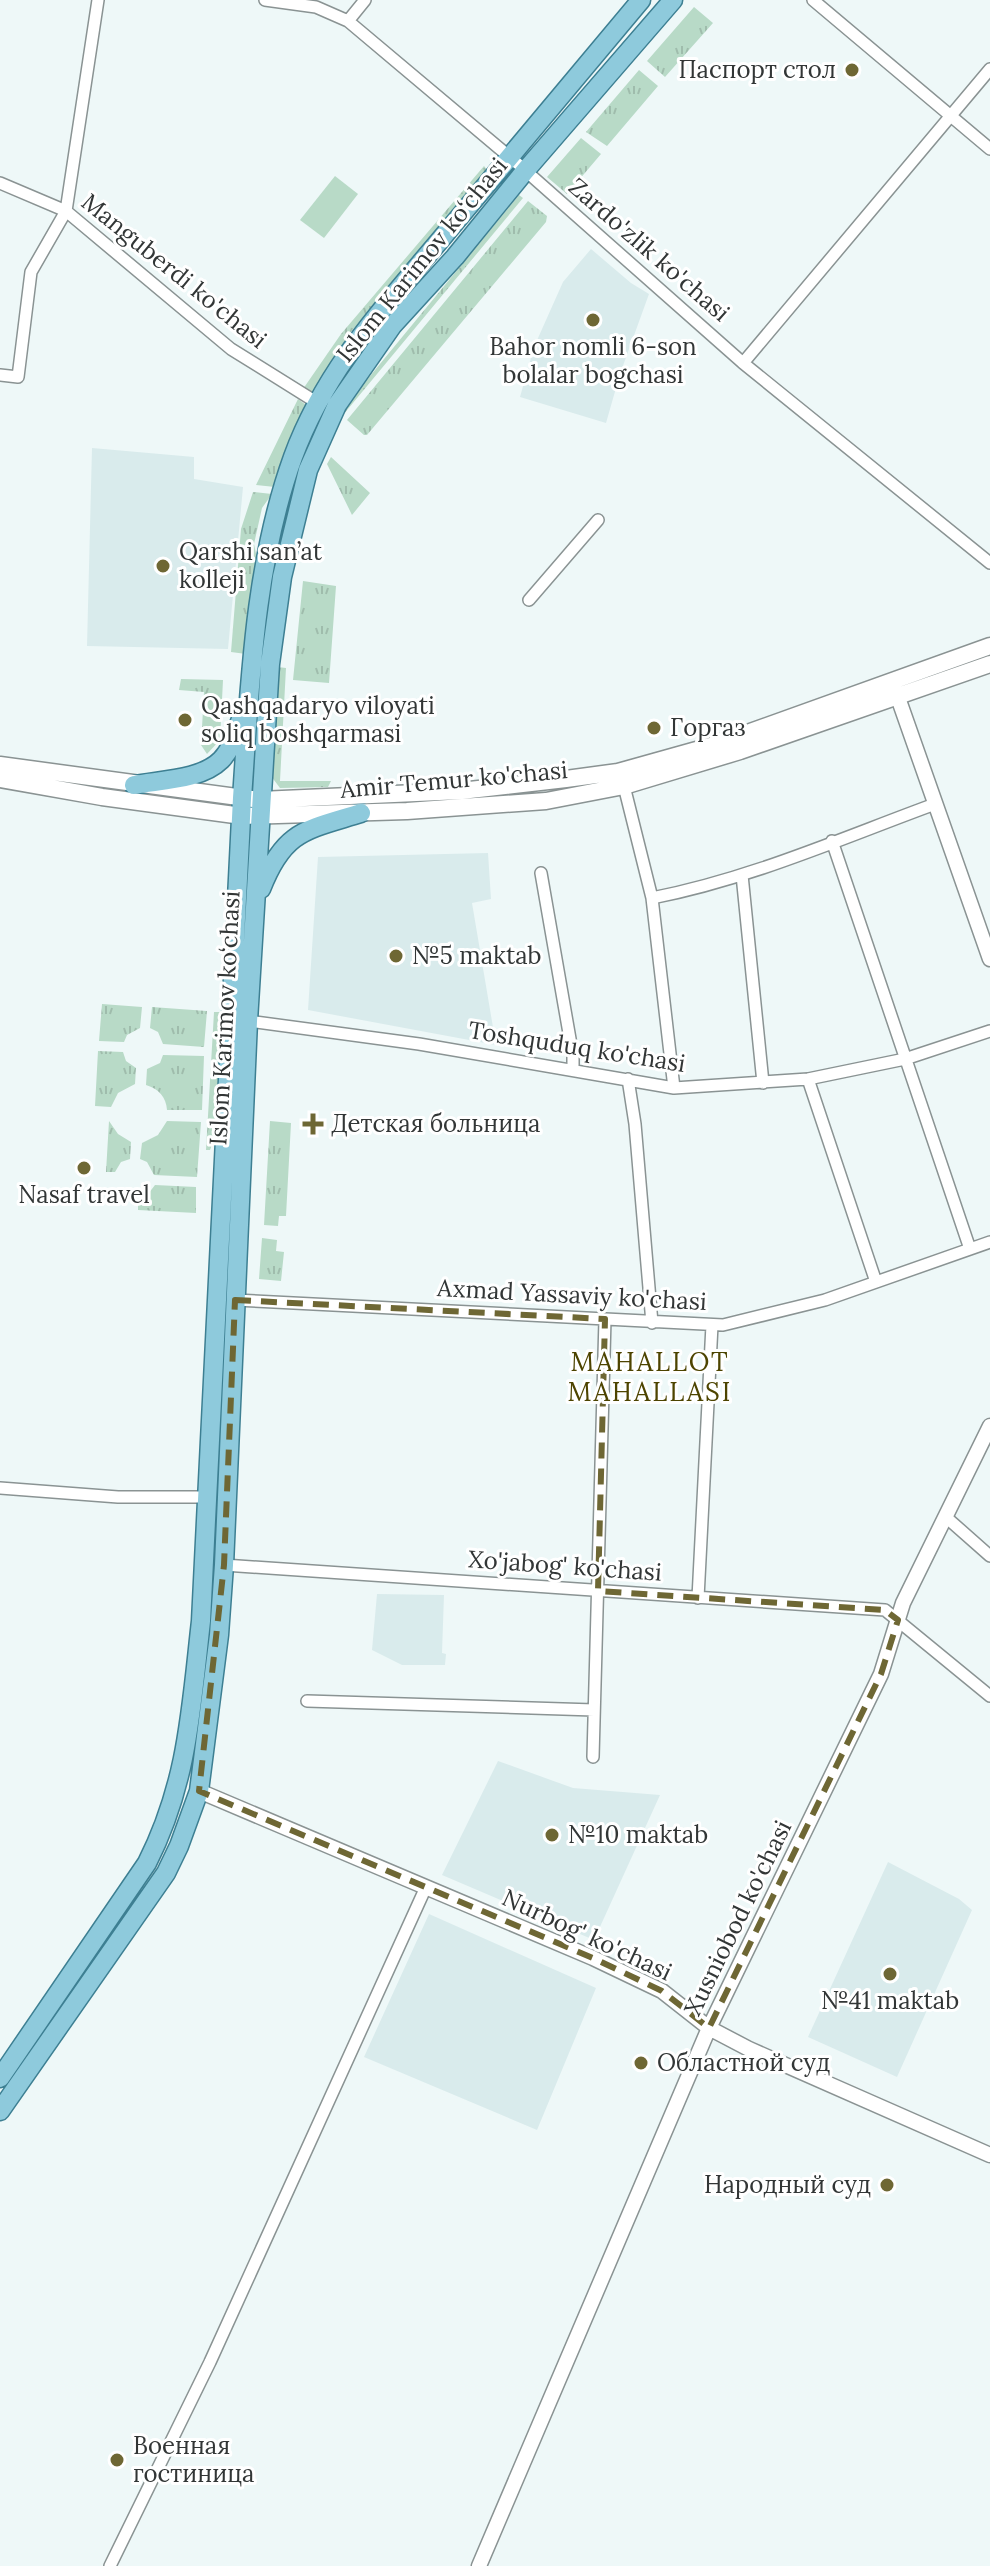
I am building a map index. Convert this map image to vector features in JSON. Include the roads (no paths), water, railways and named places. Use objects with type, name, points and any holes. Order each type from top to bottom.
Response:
[{"type":"main road","name":"Islom Karimov ko‘chasi","points":[[0,2111],[166,1873],[199,1791],[220,1623],[224,1565],[255,902],[250,689],[256,629],[279,504],[293,457],[316,402],[369,322],[641,0]]},
{"type":"main road","name":"Islom Karimov ko‘chasi","points":[[0,2078],[147,1863],[165,1827],[179,1784],[188,1736],[201,1621],[251,807],[282,577],[308,470],[337,405],[392,326],[455,257],[673,0]]},
{"type":"main road","name":"Amir Temur ko'chasi","points":[[0,779],[102,797],[361,813],[546,801],[624,786],[740,751],[990,646]]},
{"type":"main road","name":"Amir Temur ko'chasi","points":[[0,765],[251,807],[461,791],[618,772],[894,688],[990,664]]},
{"type":"main road","points":[[134,785],[194,774],[222,760],[234,739],[250,689]]},
{"type":"main road","points":[[255,902],[274,859],[284,845],[312,829],[361,813]]},
{"type":"main road","points":[[201,1621],[210,1616],[220,1623]]},
{"type":"street","points":[[0,375],[18,377],[31,272],[66,211],[98,0]]},
{"type":"street","name":"Zardo'zlik ko'chasi","points":[[265,0],[316,4],[348,21],[509,157],[743,363],[990,563]]},
{"type":"street","points":[[348,21],[365,0]]},
{"type":"street","points":[[813,0],[990,149]]},
{"type":"street","points":[[743,363],[990,69]]},
{"type":"street","name":"Manguberdi ko'chasi","points":[[0,183],[66,211],[231,349],[316,402]]},
{"type":"street","points":[[529,600],[598,520]]},
{"type":"street","points":[[894,688],[990,959]]},
{"type":"street","points":[[624,786],[652,898],[674,1088]]},
{"type":"street","points":[[652,898],[742,875],[935,804]]},
{"type":"street","points":[[832,841],[970,1249]]},
{"type":"street","points":[[541,873],[573,1070]]},
{"type":"street","points":[[742,875],[763,1083]]},
{"type":"street","name":"Toshquduq ko'chasi","points":[[248,1021],[419,1044],[674,1088],[808,1079],[905,1059],[990,1031]]},
{"type":"street","points":[[628,1079],[635,1124],[652,1323]]},
{"type":"street","points":[[808,1079],[876,1282]]},
{"type":"street","name":"Axmad Yassaviy ko'chasi","points":[[235,1300],[723,1325],[825,1300],[990,1242]]},
{"type":"street","points":[[593,1757],[605,1319]]},
{"type":"street","points":[[698,1598],[712,1325]]},
{"type":"street","name":"Xusniobod ko'chasi","points":[[479,2566],[709,2028],[881,1674],[903,1603],[990,1426]]},
{"type":"street","points":[[0,1488],[118,1497],[207,1497]]},
{"type":"street","points":[[947,1518],[990,1556]]},
{"type":"street","name":"Xo'jabog' ko'chasi","points":[[224,1565],[885,1610],[898,1620]]},
{"type":"street","points":[[898,1620],[990,1696]]},
{"type":"street","points":[[307,1701],[594,1710]]},
{"type":"street","name":"Nurbog' ko'chasi","points":[[199,1791],[593,1958],[662,1991],[709,2028],[749,2049],[990,2155]]},
{"type":"street","points":[[110,2566],[216,2349],[426,1887]]},
{"type":"place","name":"Паспорт стол","points":[[852,70]]},
{"type":"place","name":"Bahor nomli 6-son bolalar bogchasi","points":[[593,320]]},
{"type":"place","name":"Qarshi san’at kolleji","points":[[163,566]]},
{"type":"place","name":"Qashqadaryo viloyati soliq boshqarmasi","points":[[185,720]]},
{"type":"place","name":"Горгаз","points":[[654,728]]},
{"type":"place","name":"№5 maktab","points":[[396,956]]},
{"type":"place","name":"Детская больница","points":[[313,1124]]},
{"type":"place","name":"Nasaf travel","points":[[84,1168]]},
{"type":"place","name":"№10 maktab","points":[[552,1835]]},
{"type":"place","name":"№41 maktab","points":[[890,1974]]},
{"type":"place","name":"Областной суд","points":[[641,2063]]},
{"type":"place","name":"Народный суд","points":[[887,2185]]},
{"type":"place","name":"Военная гостиница","points":[[117,2460]]},
{"type":"district","name":"MAHALLOT MAHALLASI","points":[[650,1377]]}]
